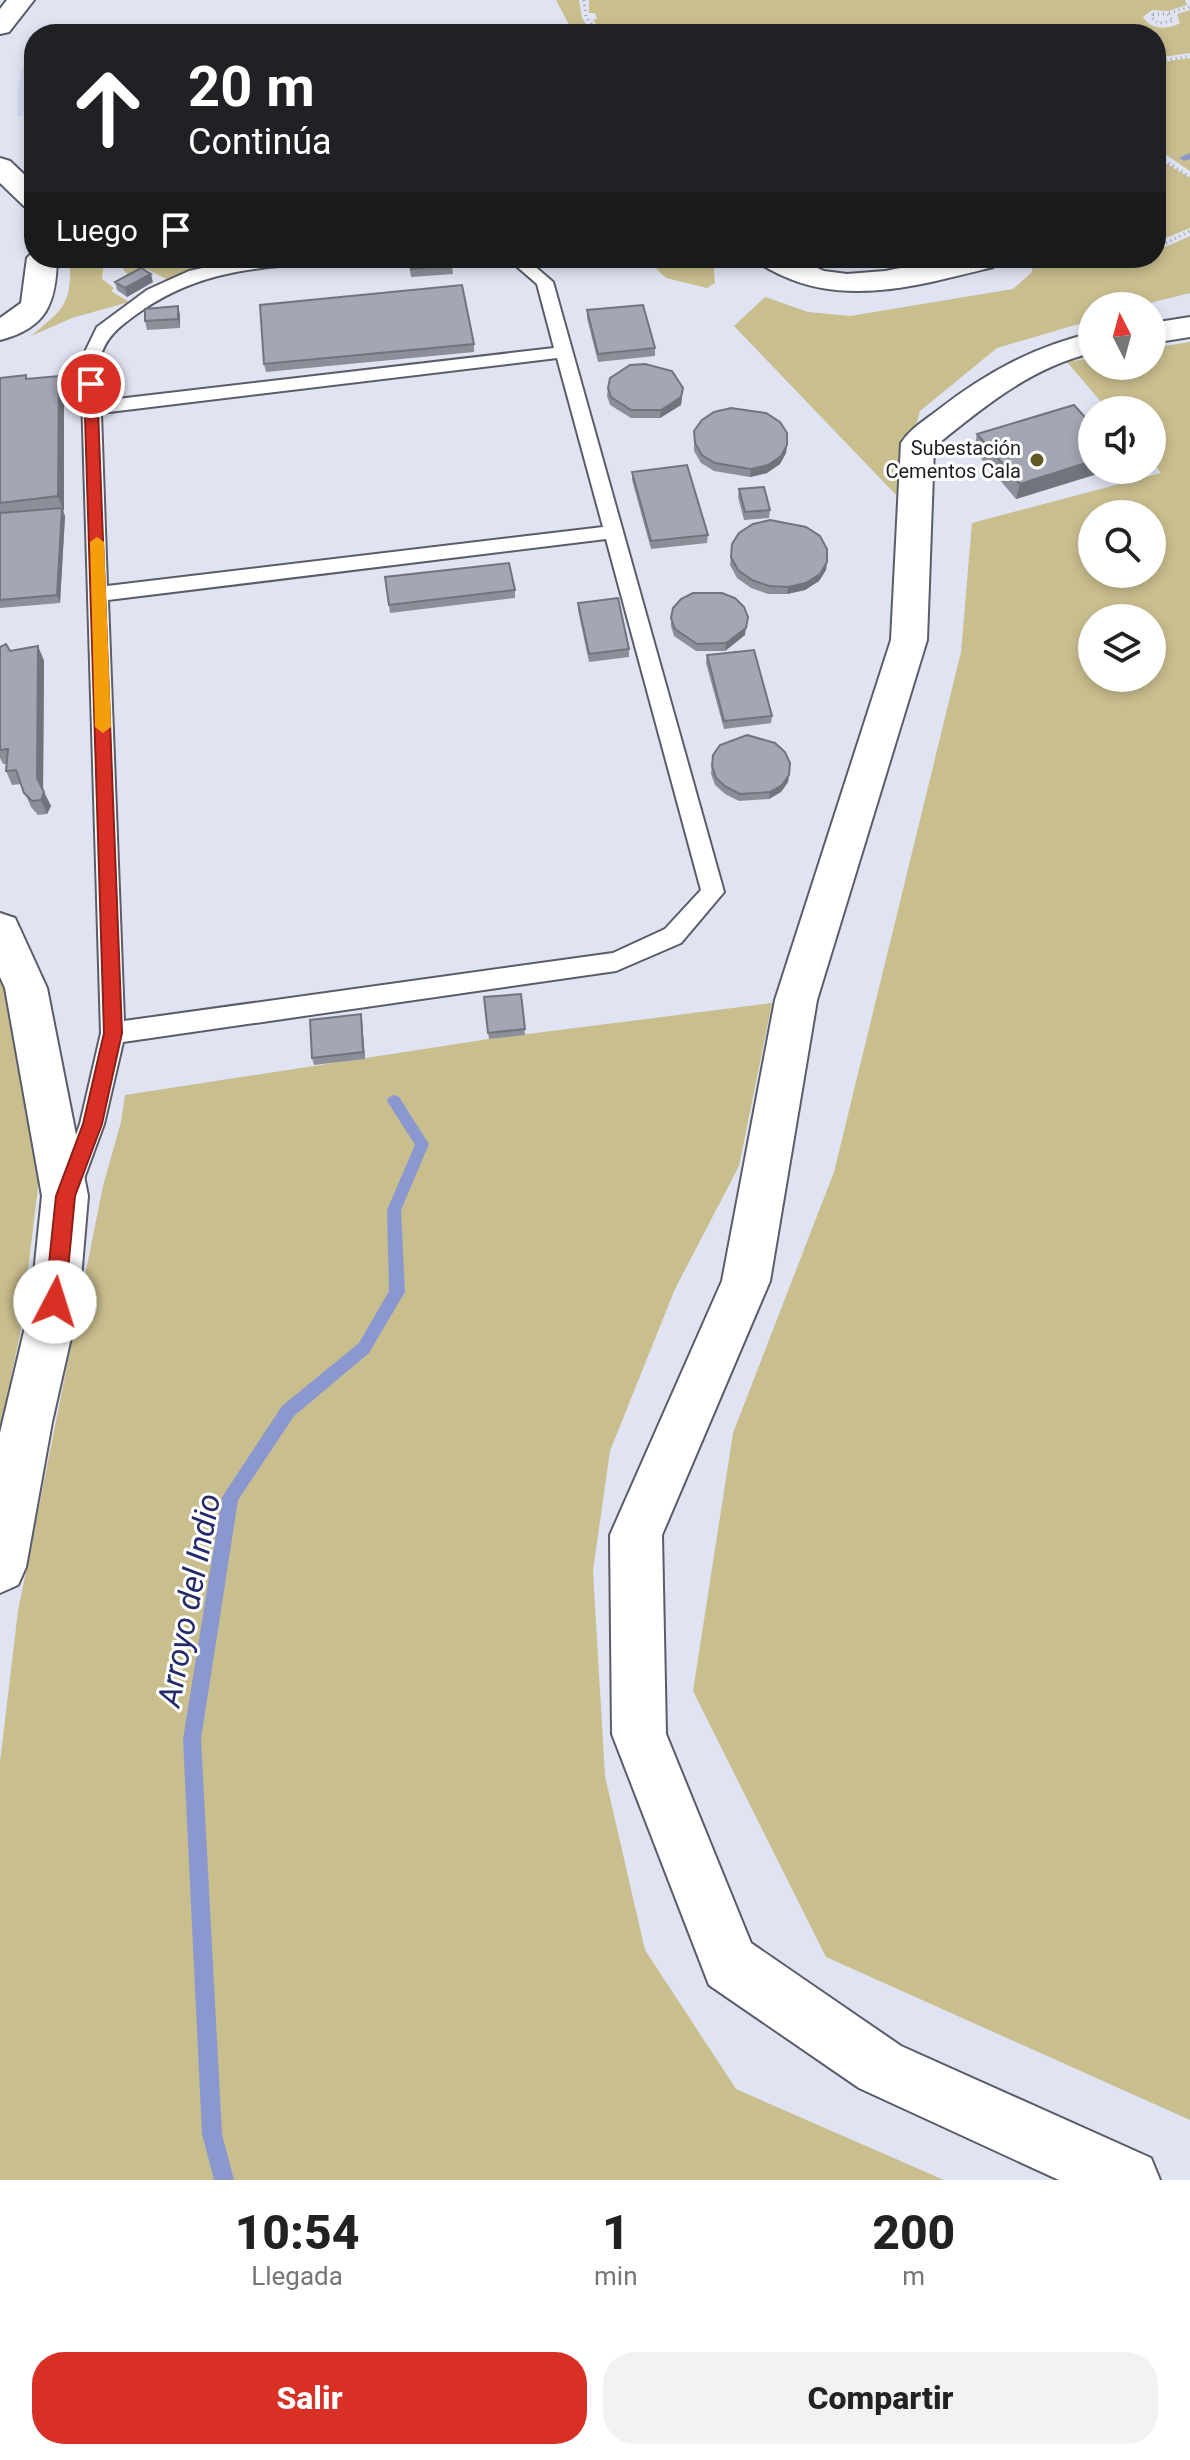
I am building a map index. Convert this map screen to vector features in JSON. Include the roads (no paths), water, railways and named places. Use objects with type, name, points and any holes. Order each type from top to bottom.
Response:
[{"type":"street","points":[[0,26],[21,0]]},
{"type":"street","points":[[0,167],[24,190]]},
{"type":"street","points":[[0,330],[21,320],[41,297],[42,268]]},
{"type":"street","points":[[789,268],[829,282],[864,283],[944,268]]},
{"type":"street","points":[[1166,331],[1190,327]]},
{"type":"street","points":[[1078,345],[1063,348],[979,394],[918,443],[909,640],[796,1000],[746,1281],[636,1535],[639,1734],[730,1964],[880,2067],[1129,2180]]},
{"type":"street","points":[[0,930],[26,988],[65,1196],[55,1302],[27,1422],[0,1567]]},
{"type":"lane","points":[[65,1196],[92,1124],[113,1033],[90,360],[103,331],[153,294],[195,275],[226,268]]},
{"type":"lane","points":[[113,1033],[616,962],[673,936],[713,892],[545,282],[528,268]]},
{"type":"lane","points":[[91,408],[564,352]]},
{"type":"lane","points":[[99,594],[613,532]]},
{"type":"waterway","name":"Arroyo del Indio","points":[[1184,158],[1190,156]]},
{"type":"waterway","name":"Arroyo del Indio","points":[[224,2180],[212,2134],[192,1739],[230,1497],[288,1411],[364,1348],[397,1292],[394,1210],[422,1144],[394,1101]]},
{"type":"place","name":"Subestación Cementos Cala","points":[[1037,460]]}]
